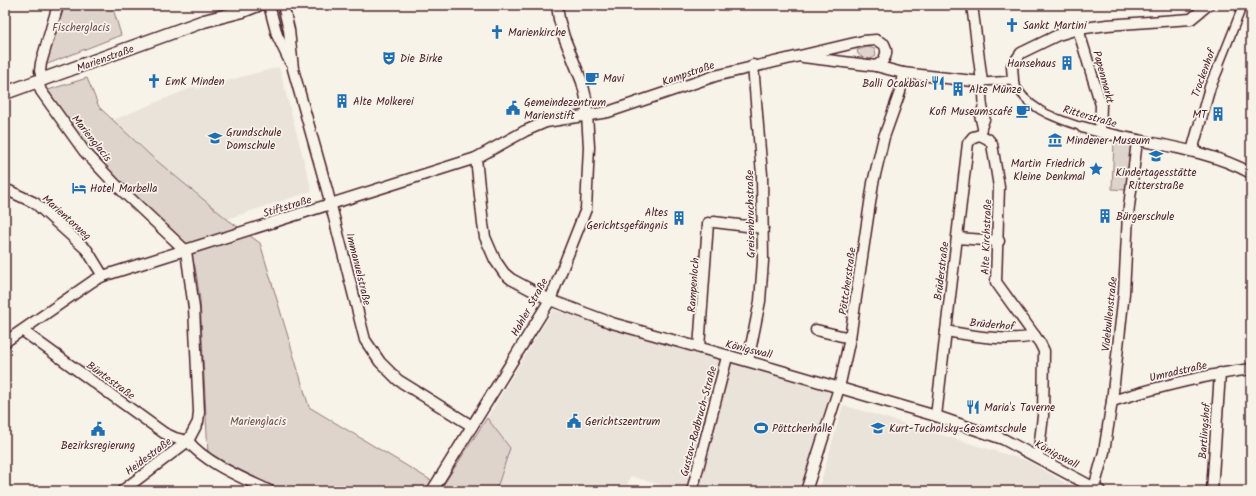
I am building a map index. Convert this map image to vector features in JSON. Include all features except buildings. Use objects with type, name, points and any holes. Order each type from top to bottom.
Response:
[{"type":"street","points":[[41,81],[41,63],[58,5]]},
{"type":"street","name":"Marienstraße","points":[[204,21],[234,5]]},
{"type":"street","name":"Marienstraße","points":[[5,93],[204,21],[243,11],[258,5]]},
{"type":"street","name":"Immanuelstraße","points":[[269,5],[277,35],[293,69],[331,205],[365,340],[380,362],[398,380],[472,426]]},
{"type":"street","name":"Immanuelstraße","points":[[283,5],[289,30],[293,69]]},
{"type":"street","name":"Hahler Straße","points":[[432,491],[550,300],[586,209],[589,147],[586,98],[582,82],[564,37],[557,5]]},
{"type":"street","points":[[972,5],[982,82],[983,104],[986,118],[981,133]]},
{"type":"street","points":[[982,82],[1012,80],[1012,66],[1021,53],[1058,36],[1078,29],[1143,21],[1191,19],[1208,5]]},
{"type":"street","name":"Trockenhof","points":[[1192,151],[1210,87],[1243,5]]},
{"type":"street","name":"Papenmarkt","points":[[1078,29],[1101,105],[1100,132]]},
{"type":"street","name":"Kampstraße","points":[[587,115],[625,107],[715,76],[753,65],[870,40],[880,41],[884,44],[887,54],[885,59],[876,66]]},
{"type":"street","name":"Kampstraße","points":[[797,56],[876,66],[903,73],[982,82]]},
{"type":"street","name":"Greisenbruchstraße","points":[[748,361],[760,302],[763,228],[762,175],[753,65]]},
{"type":"street","name":"Pöttcherstraße","points":[[806,491],[839,388],[850,338],[873,183],[884,137],[900,92],[903,73]]},
{"type":"street","name":"Ritterstraße","points":[[1012,80],[1022,96],[1042,112],[1100,132],[1137,141],[1192,151],[1226,161],[1251,173]]},
{"type":"street","name":"Marienglacis","points":[[41,81],[41,91],[84,151],[115,184],[186,251]]},
{"type":"street","name":"Stiftstraße","points":[[5,342],[23,331],[93,281],[103,276],[476,158],[525,131],[546,122],[587,115]]},
{"type":"street","name":"Brüderstraße","points":[[936,416],[968,143],[972,137],[981,133]]},
{"type":"street","name":"Alte Kirchstraße","points":[[981,133],[988,138],[992,144],[999,187],[999,241],[996,282],[1044,351],[1043,416],[1038,457]]},
{"type":"street","name":"Videbullenstraße","points":[[1097,489],[1112,401],[1124,293],[1128,215],[1137,141]]},
{"type":"street","name":"Königswall","points":[[476,158],[484,230],[495,260],[504,273],[512,280],[550,300],[612,323],[936,416],[1003,439],[1097,489]]},
{"type":"street","name":"Marientorweg","points":[[5,188],[35,203],[87,250],[103,276]]},
{"type":"street","name":"Rampenloch","points":[[699,348],[711,223],[763,228]]},
{"type":"street","points":[[957,238],[999,241]]},
{"type":"street","points":[[186,251],[194,308],[199,412],[198,422],[188,441],[199,452],[218,464],[270,491]]},
{"type":"street","points":[[816,330],[850,338]]},
{"type":"street","name":"Büntestraße","points":[[23,331],[164,433],[175,438],[188,441]]},
{"type":"street","name":"Brüderhof","points":[[946,331],[974,336],[1012,339],[1035,336]]},
{"type":"street","name":"Gustav-Radbruch-Straße","points":[[692,491],[727,356]]},
{"type":"street","name":"Umradstraße","points":[[1112,401],[1161,386],[1220,373],[1251,369]]},
{"type":"street","name":"Bartlingshof","points":[[1212,491],[1220,373]]},
{"type":"street","name":"Heidestraße","points":[[122,491],[188,441]]},
{"type":"shaded area","name":"Grundschule Domschule","points":[[279,67],[312,191],[227,219],[151,156],[113,120],[196,86],[197,89]]},
{"type":"shaded area","points":[[553,310],[830,392],[800,491],[683,491],[630,476],[626,491],[496,491],[510,448],[487,418]]},
{"type":"shaded area","name":"Kurt-Tucholsky-Gesamtschule","points":[[843,405],[1028,461],[1080,491],[818,491]]},
{"type":"green space","name":"Fischerglacis","points":[[65,5],[112,5],[121,35],[45,65]]},
{"type":"green space","points":[[868,47],[875,49],[876,56],[867,61],[858,54],[857,50]]},
{"type":"green space","name":"Marienglacis","points":[[87,78],[99,107],[151,156],[227,219],[260,243],[309,407],[442,487],[487,418],[510,448],[496,491],[279,491],[208,454],[200,299],[195,266],[186,251],[88,151],[48,90]]},
{"type":"green space","points":[[1114,142],[1131,145],[1126,190],[1112,189]]},
{"type":"place","name":"Sankt Martini","points":[[1012,25]]},
{"type":"place","name":"Marienkirche","points":[[497,32]]},
{"type":"place","name":"Die Birke","points":[[389,58]]},
{"type":"place","name":"Hansehaus","points":[[1067,63]]},
{"type":"place","name":"Mavi","points":[[592,78]]},
{"type":"place","name":"EmK Minden","points":[[154,81]]},
{"type":"place","name":"Balli Ocakbasi","points":[[938,83]]},
{"type":"place","name":"Alte Münze","points":[[958,89]]},
{"type":"place","name":"Alte Molkerei","points":[[342,101]]},
{"type":"place","name":"Gemeindezentrum Marienstift","points":[[513,108]]},
{"type":"place","name":"Kofi Museumscafé","points":[[1023,111]]},
{"type":"place","name":"MT","points":[[1218,114]]},
{"type":"place","name":"Grundschule Domschule","points":[[215,138]]},
{"type":"place","name":"Mindener Museum","points":[[1055,140]]},
{"type":"place","name":"Kindertagesstätte Ritterstraße","points":[[1156,156]]},
{"type":"place","name":"Martin Friedrich Kleine Denkmal","points":[[1096,169]]},
{"type":"place","name":"Hotel Marbella","points":[[79,188]]},
{"type":"place","name":"Bürgerschule","points":[[1105,216]]},
{"type":"place","name":"Altes Gerichtsgefängnis","points":[[679,218]]},
{"type":"place","name":"Maria's Taverne","points":[[973,407]]},
{"type":"place","name":"Gerichtszentrum","points":[[574,421]]},
{"type":"place","name":"Pöttcherhalle","points":[[761,428]]},
{"type":"place","name":"Kurt-Tucholsky-Gesamtschule","points":[[878,428]]},
{"type":"place","name":"Bezirksregierung","points":[[98,429]]}]
